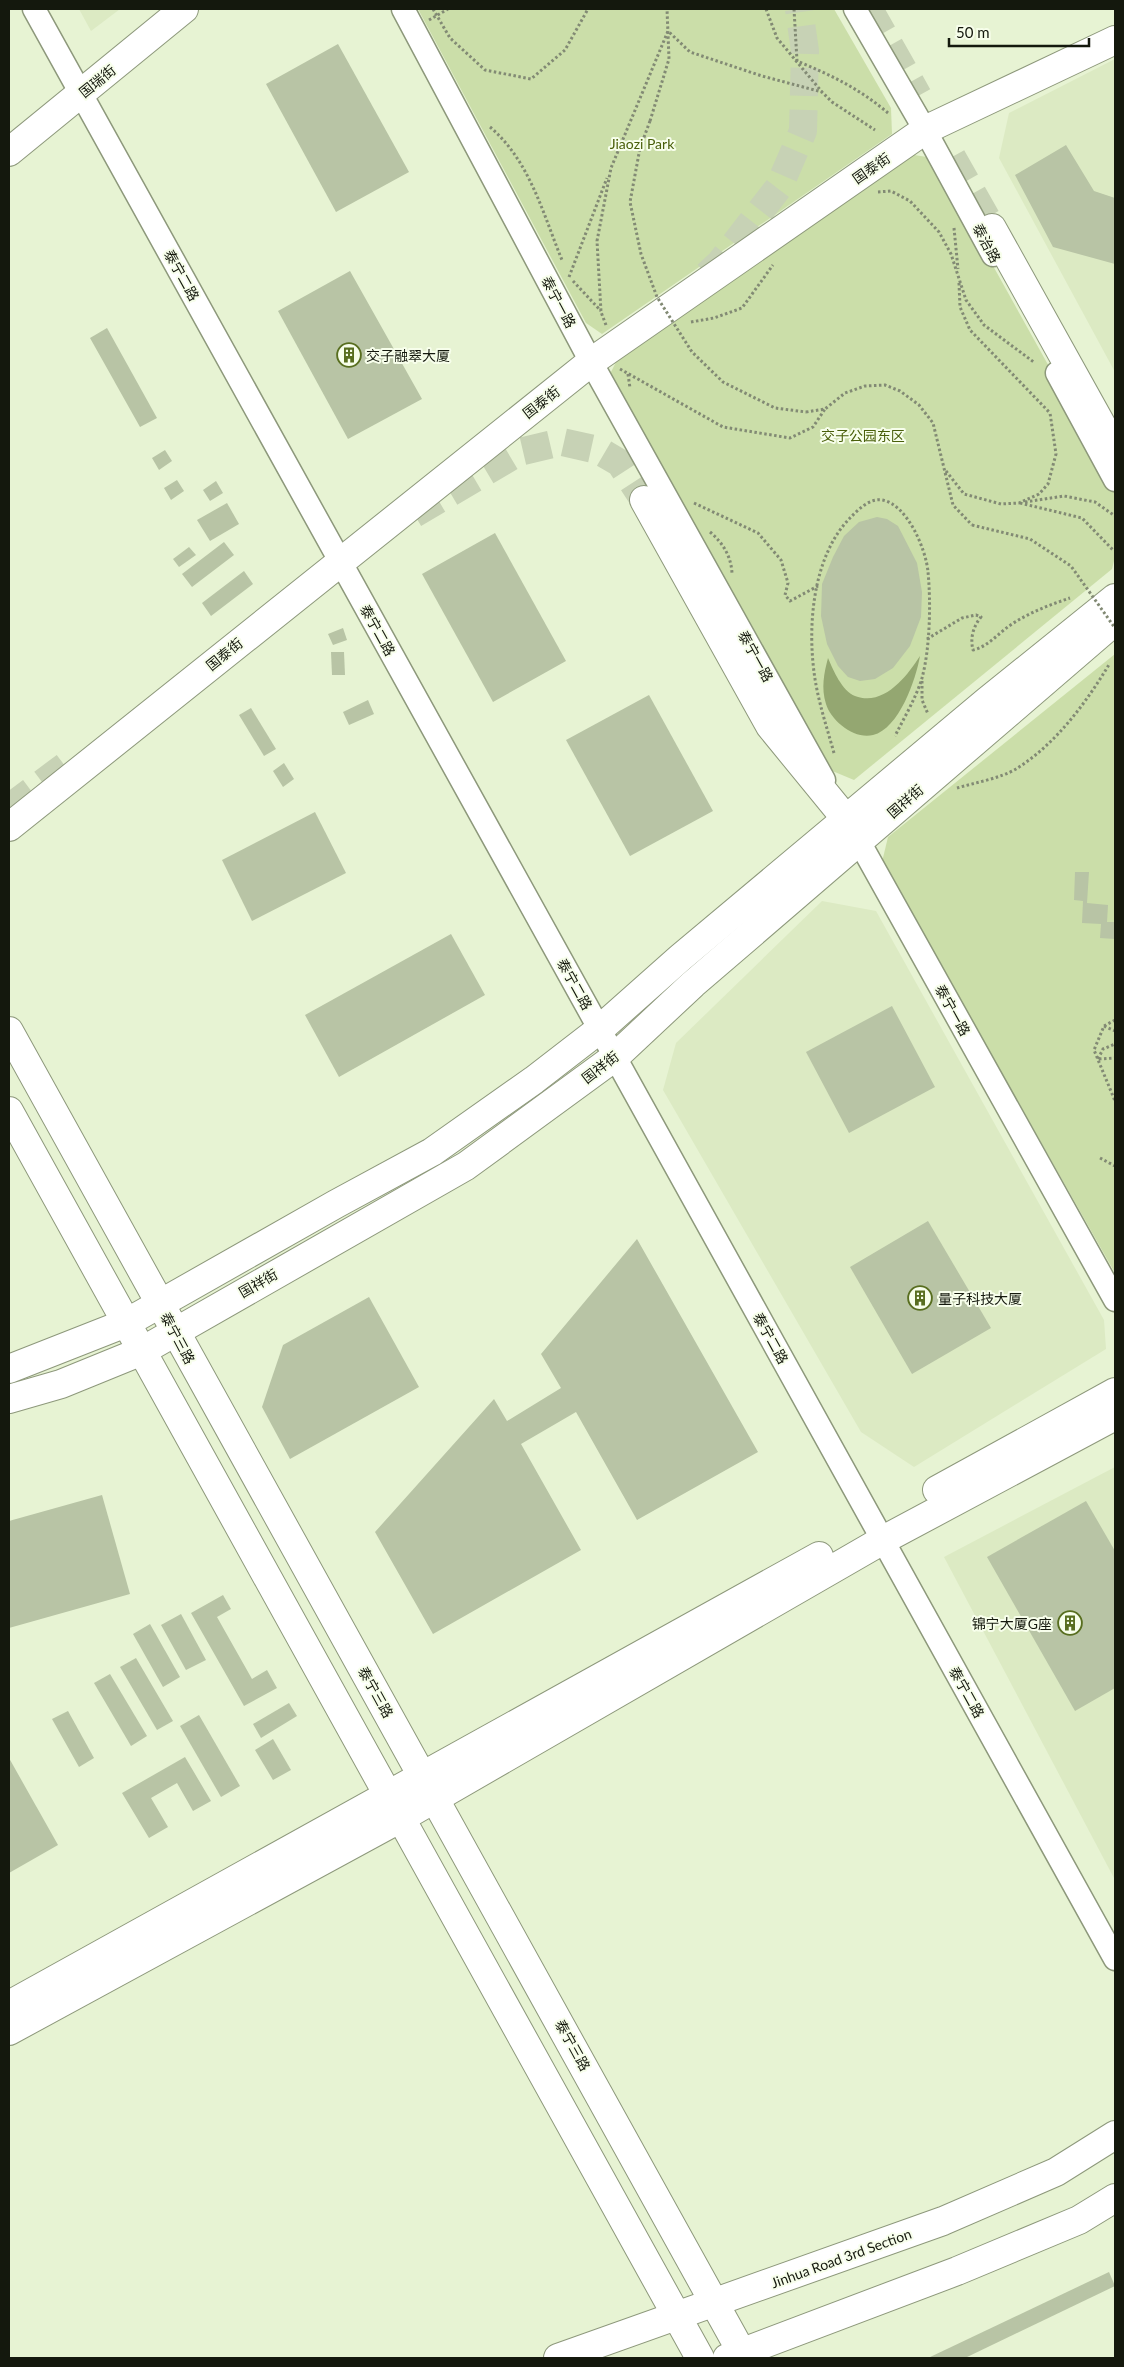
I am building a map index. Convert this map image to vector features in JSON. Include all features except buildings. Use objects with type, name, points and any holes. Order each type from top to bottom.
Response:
[{"type":"street","name":"泰宁二路","points":[[34,9],[1115,1959]]},
{"type":"street","name":"国瑞街","points":[[9,152],[184,9]]},
{"type":"street","name":"泰宁一路","points":[[403,9],[591,362],[1115,1300]]},
{"type":"street","name":"泰治路","points":[[855,9],[925,130],[1115,480]]},
{"type":"street","name":"国泰街","points":[[9,827],[591,362],[925,130],[1115,40]]},
{"type":"street","points":[[992,228],[1115,449]]},
{"type":"street","points":[[644,500],[770,726],[852,830]]},
{"type":"street","name":"国祥街","points":[[9,1399],[61,1384],[142,1351],[466,1166],[615,1057],[1008,683],[1115,598]]},
{"type":"street","name":"国祥街","points":[[9,1369],[126,1323],[432,1152],[534,1080],[600,1029],[680,958],[852,830],[1115,621]]},
{"type":"street","name":"泰宁三路","points":[[9,1031],[174,1332],[716,2303],[734,2355]]},
{"type":"street","points":[[9,1111],[700,2358]]},
{"type":"street","points":[[9,2005],[429,1787],[879,1533],[1115,1392]]},
{"type":"street","points":[[879,1533],[1115,1416]]},
{"type":"street","points":[[9,2031],[394,1806]]},
{"type":"street","name":"Jinhua Road 3rd Section","points":[[558,2358],[944,2221],[1056,2172],[1115,2136]]},
{"type":"street","points":[[734,2355],[965,2268],[1079,2220],[1115,2198]]},
{"type":"path","points":[[433,9],[450,38],[484,70],[531,79],[565,50],[588,9]]},
{"type":"path","points":[[436,16],[448,9]]},
{"type":"path","points":[[666,9],[669,59],[640,148],[630,202],[641,254],[657,297],[692,352],[724,382],[776,408],[806,412],[825,409]]},
{"type":"path","points":[[766,9],[777,38],[822,92],[832,102],[875,130]]},
{"type":"path","points":[[794,9],[798,61]]},
{"type":"path","points":[[668,31],[690,52],[762,76],[822,92]]},
{"type":"path","points":[[566,283],[668,31]]},
{"type":"path","points":[[798,61],[843,81],[868,95],[888,112]]},
{"type":"path","points":[[486,123],[500,135],[529,175],[569,277],[602,312]]},
{"type":"path","points":[[609,332],[602,312],[597,241],[611,168]]},
{"type":"path","points":[[874,192],[891,190],[916,207],[939,232],[951,254],[966,300],[984,325],[1035,363]]},
{"type":"path","points":[[952,222],[959,277],[960,307],[970,330],[1050,413]]},
{"type":"path","points":[[689,322],[714,318],[742,308],[776,261]]},
{"type":"path","points":[[672,325],[680,323]]},
{"type":"path","points":[[620,369],[722,427],[790,438],[814,427],[825,409],[845,393],[864,386],[884,385],[900,391],[919,406],[932,423],[953,505],[972,525],[1030,539],[1071,566],[1115,628]]},
{"type":"path","points":[[1019,503],[1039,494],[1048,484],[1056,454],[1050,405]]},
{"type":"path","points":[[944,469],[964,494],[1001,504],[1064,496],[1094,502],[1115,516]]},
{"type":"path","points":[[834,755],[815,679],[811,634],[818,586],[825,560],[836,535],[864,504],[880,500],[895,504],[906,517],[918,539],[928,570],[929,620],[922,678],[922,700],[928,714]]},
{"type":"path","points":[[689,501],[758,532],[782,560],[788,583],[785,595],[790,600],[818,586]]},
{"type":"path","points":[[1019,503],[1082,518],[1113,550]]},
{"type":"path","points":[[927,639],[962,618],[976,615],[981,617],[974,626],[971,642],[973,650],[1045,606],[1070,598]]},
{"type":"path","points":[[956,788],[1015,770],[1053,739],[1088,700],[1110,663]]},
{"type":"path","points":[[895,736],[922,678]]},
{"type":"path","points":[[1115,1020],[1104,1026],[1094,1050],[1115,1101]]},
{"type":"path","points":[[1104,1026],[1115,1031]]},
{"type":"path","points":[[1098,1060],[1103,1049],[1115,1044]]},
{"type":"path","points":[[1098,1060],[1115,1058]]},
{"type":"path","points":[[1100,1158],[1115,1166]]},
{"type":"shaded area","points":[[79,9],[120,9],[91,31]]},
{"type":"shaded area","points":[[1115,59],[1115,372],[999,158],[1009,113]]},
{"type":"shaded area","points":[[920,656],[915,677],[905,702],[891,723],[882,731],[873,735],[859,735],[845,728],[833,717],[824,698],[824,675],[828,658],[838,680],[846,690],[855,696],[866,698],[876,697],[894,688]]},
{"type":"shaded area","name":"量子科技大厦","points":[[822,901],[876,911],[1104,1320],[1106,1349],[914,1467],[861,1432],[663,1090],[676,1043]]},
{"type":"shaded area","points":[[1115,1467],[1115,1880],[944,1557]]},
{"type":"green space","name":"Jiaozi Park","points":[[418,9],[834,9],[891,108],[892,134],[602,334],[586,323]]},
{"type":"green space","name":"交子公园东区","points":[[908,154],[933,158],[1115,485],[1115,557],[1112,569],[854,780],[830,770],[606,382],[618,358]]},
{"type":"green space","points":[[1115,654],[1115,1273],[882,862],[888,837]]},
{"type":"tunnel","points":[[707,275],[720,263],[779,187],[803,131],[805,51],[799,9]]},
{"type":"tunnel","points":[[869,9],[918,96]]},
{"type":"tunnel","points":[[952,157],[992,228]]},
{"type":"tunnel","points":[[414,514],[519,452],[562,442],[598,450],[620,463],[644,500]]},
{"type":"tunnel","points":[[9,808],[68,764]]},
{"type":"place","name":"交子融翠大厦","points":[[349,355]]},
{"type":"place","name":"量子科技大厦","points":[[920,1298]]},
{"type":"place","name":"锦宁大厦G座","points":[[1070,1623]]}]
